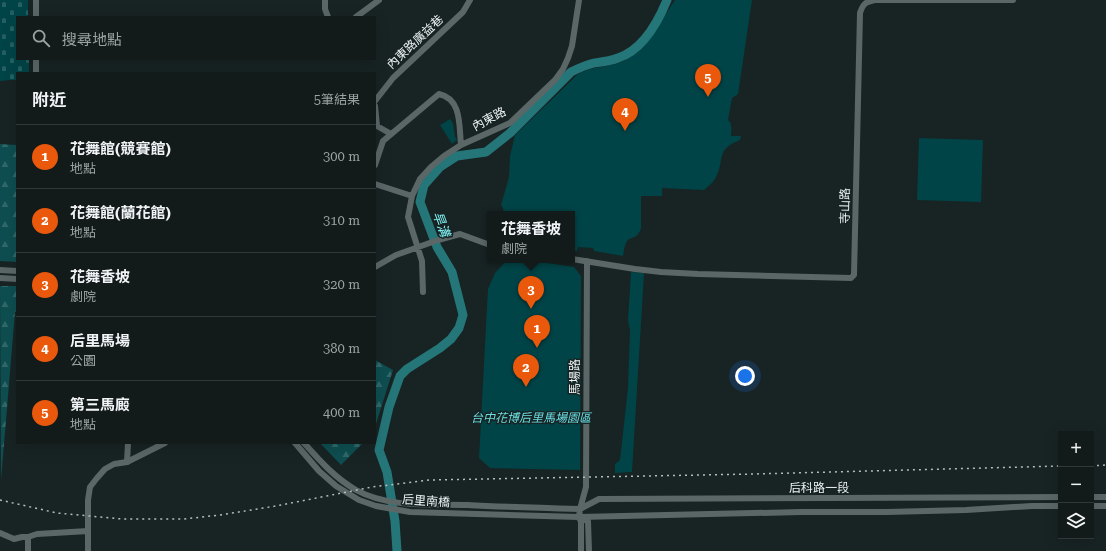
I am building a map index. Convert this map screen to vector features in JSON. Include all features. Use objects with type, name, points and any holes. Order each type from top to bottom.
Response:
[{"type":"street","points":[[36,0],[36,16]]},
{"type":"street","points":[[325,0],[325,9],[328,16]]},
{"type":"street","points":[[357,16],[379,0]]},
{"type":"street","name":"內東路廣益巷","points":[[376,100],[393,78],[463,12],[470,0]]},
{"type":"street","name":"內東路","points":[[422,292],[422,261],[408,217],[412,196],[420,179],[444,156],[461,145],[510,123],[554,80],[563,69],[572,46],[579,0]]},
{"type":"street","name":"寺山路","points":[[575,259],[662,272],[851,278],[854,275],[860,12],[863,5],[868,1],[874,0],[1012,0]]},
{"type":"street","points":[[36,60],[36,72]]},
{"type":"street","points":[[376,162],[383,141],[439,94],[446,95],[453,102],[458,111],[461,145]]},
{"type":"street","points":[[376,113],[378,126],[391,134]]},
{"type":"street","points":[[376,184],[412,196]]},
{"type":"street","points":[[376,266],[396,255],[428,243],[460,234],[487,244]]},
{"type":"street","name":"馬場路","points":[[582,551],[581,522],[579,517],[586,487],[587,261]]},
{"type":"street","points":[[0,270],[16,270]]},
{"type":"street","points":[[0,278],[16,279]]},
{"type":"street","points":[[127,462],[128,444]]},
{"type":"street","points":[[88,551],[88,500],[90,487],[106,469],[114,464],[127,462],[163,444]]},
{"type":"street","name":"后里南橋","points":[[297,444],[319,471],[336,486],[359,500],[376,506],[410,512],[579,517]]},
{"type":"street","name":"后里南橋","points":[[305,444],[324,466],[340,480],[379,500],[411,504],[580,509]]},
{"type":"street","points":[[1094,497],[1106,496]]},
{"type":"street","name":"后科路一段","points":[[580,509],[599,499],[1058,497]]},
{"type":"street","name":"后科路一段","points":[[579,517],[801,512],[887,512],[1058,506]]},
{"type":"street","points":[[1094,506],[1106,506]]},
{"type":"street","points":[[579,517],[588,521],[589,551]]},
{"type":"street","points":[[0,533],[14,539],[37,534],[88,531]]},
{"type":"street","points":[[28,537],[28,551]]},
{"type":"green space","points":[[0,0],[28,0],[28,16],[16,16],[16,60],[29,60],[29,72],[16,72],[16,80],[0,81]]},
{"type":"green space","points":[[675,0],[752,0],[738,94],[732,98],[728,120],[731,125],[731,136],[741,136],[740,140],[732,144],[724,152],[714,181],[704,190],[662,188],[662,196],[641,196],[641,228],[638,235],[629,239],[626,243],[623,256],[594,251],[593,248],[578,247],[577,251],[575,251],[575,211],[504,211],[501,205],[509,177],[510,156],[515,135],[577,75],[587,70],[621,62],[629,58],[645,44]]},
{"type":"green space","points":[[450,119],[453,124],[457,140],[452,144],[440,125]]},
{"type":"green space","points":[[919,138],[983,140],[981,202],[917,200]]},
{"type":"green space","points":[[0,144],[16,145],[16,262],[0,261]]},
{"type":"green space","name":"台中花博后里馬場園區","points":[[504,263],[547,263],[574,267],[581,276],[580,470],[490,468],[479,458],[488,289],[495,273]]},
{"type":"green space","name":"台中花博后里馬場園區","points":[[631,272],[644,273],[632,472],[615,473],[615,464],[620,460],[628,388],[630,330],[628,320]]},
{"type":"green space","points":[[0,286],[16,286],[16,312],[1,480]]},
{"type":"green space","points":[[376,361],[393,370],[376,424]]},
{"type":"green space","points":[[321,444],[362,444],[341,465]]},
{"type":"waterway","name":"旱溝","points":[[397,551],[395,521],[387,472],[379,450],[389,407],[400,376],[407,369],[440,348],[451,339],[459,328],[463,315],[452,272],[437,247],[420,202],[424,185],[440,167],[457,156],[486,152],[510,133],[571,72],[594,63],[615,59],[635,49],[654,26],[667,0]]},
{"type":"railway","points":[[1094,466],[1106,465]]},
{"type":"railway","points":[[0,500],[57,513],[122,519],[184,519],[276,506],[372,487],[430,480],[1058,466]]},
{"type":"place","name":"第三馬廄","points":[[708,97]]},
{"type":"place","name":"后里馬場","points":[[625,131]]},
{"type":"place","name":"花舞香坡","points":[[531,309]]},
{"type":"place","name":"花舞館(競賽館)","points":[[537,348]]},
{"type":"place","name":"花舞館(蘭花館)","points":[[526,387]]}]
